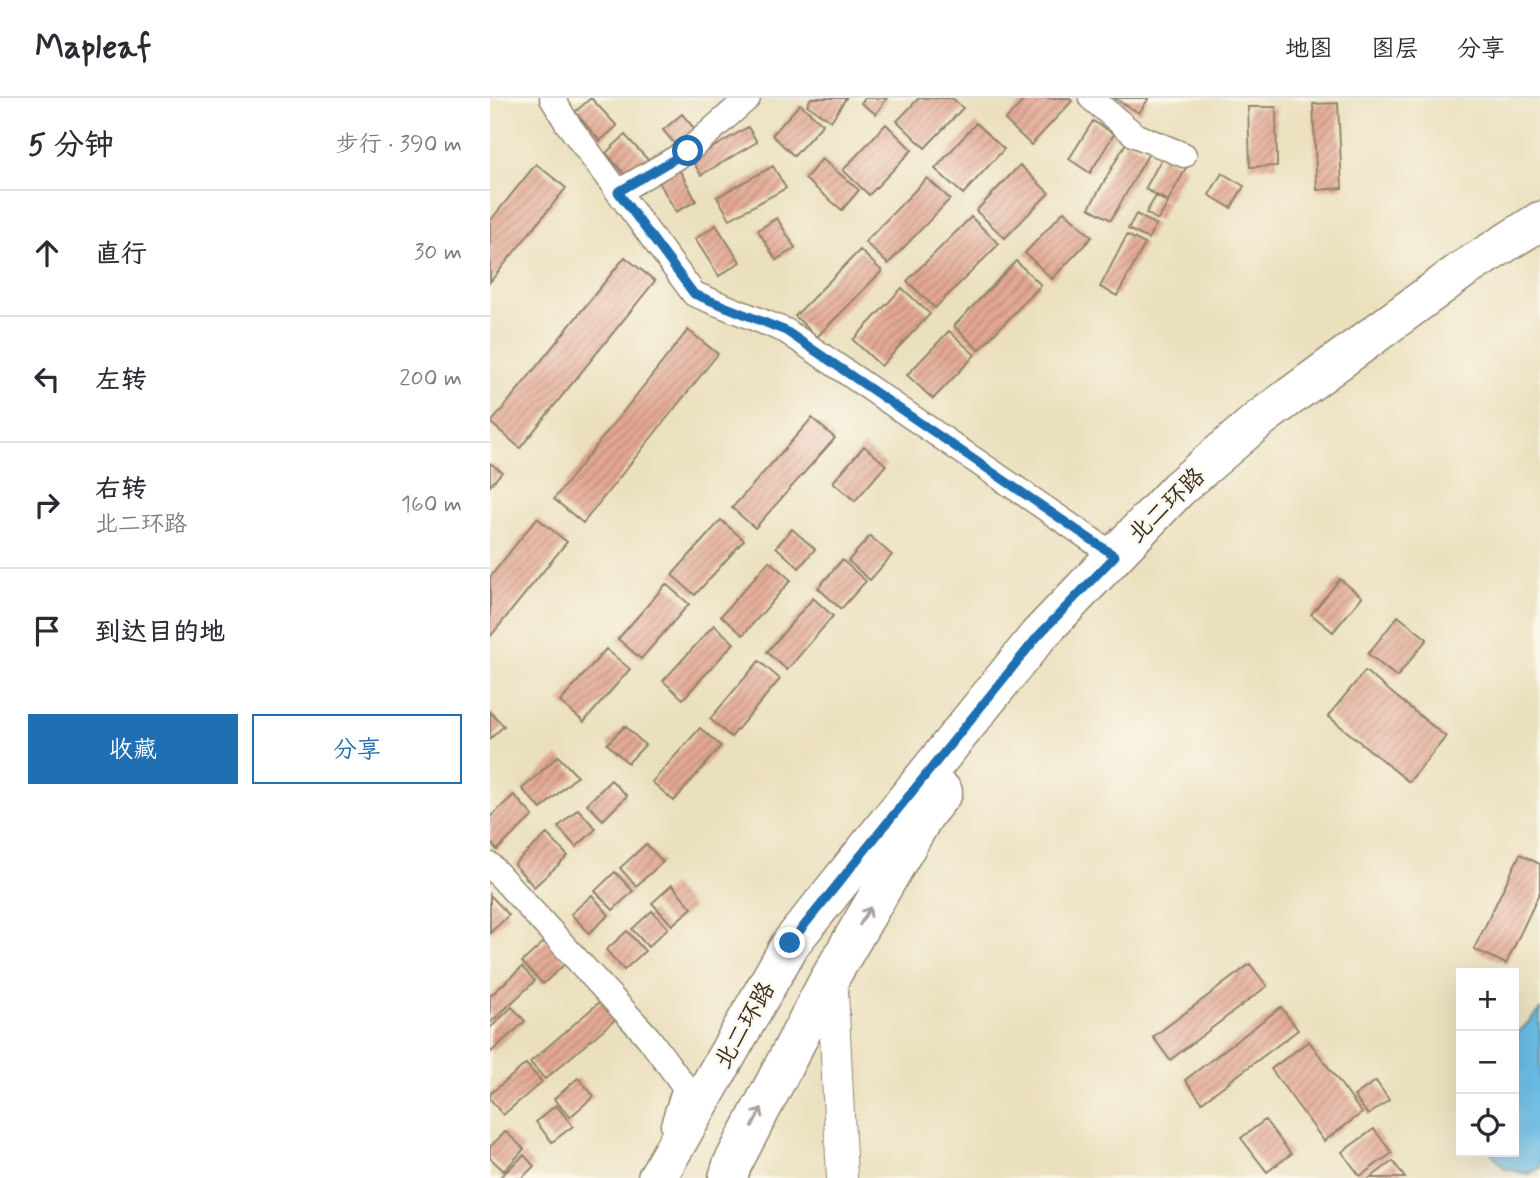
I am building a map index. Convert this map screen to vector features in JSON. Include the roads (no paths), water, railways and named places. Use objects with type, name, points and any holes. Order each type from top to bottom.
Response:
[{"type":"main road","name":"北二环路","points":[[658,1176],[790,943],[1038,636],[1178,489],[1261,418],[1461,271],[1540,221]]},
{"type":"main road","name":"北二环路","points":[[728,1178],[732,1165],[832,972],[926,813],[1054,652],[1194,504],[1273,434],[1478,288],[1540,249]]},
{"type":"street","points":[[552,98],[567,123],[694,294],[786,331],[1115,556]]},
{"type":"street","points":[[618,192],[688,151],[748,98]]},
{"type":"street","points":[[1091,98],[1135,135],[1184,155]]},
{"type":"street","points":[[490,865],[648,1037],[685,1087],[658,1176]]},
{"type":"street","points":[[832,972],[842,1178]]},
{"type":"water","points":[[1540,1010],[1540,1168],[1528,1174],[1504,1168],[1495,1157],[1519,1157],[1519,1032]]}]
